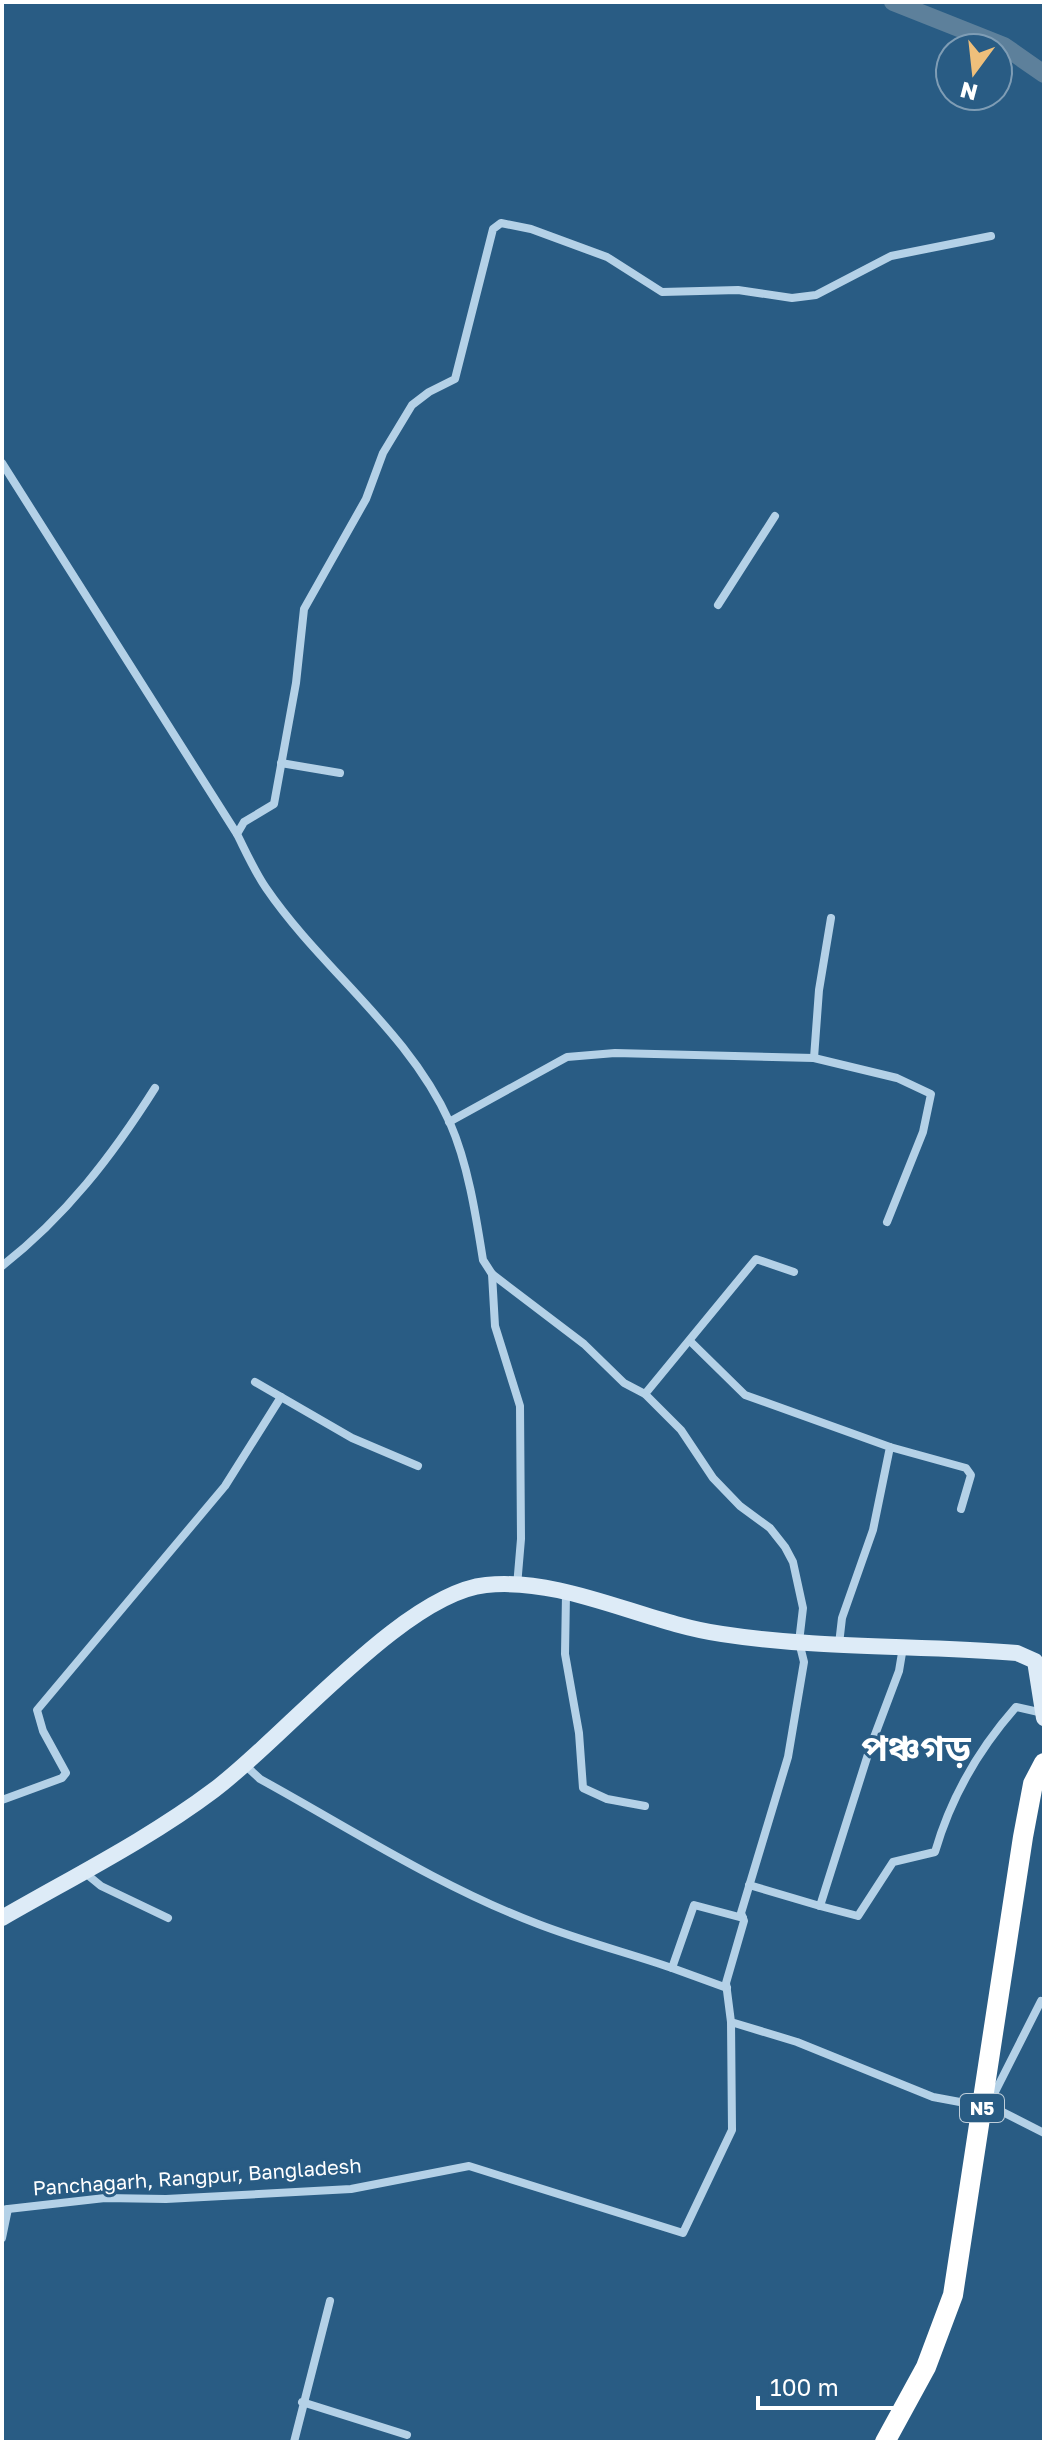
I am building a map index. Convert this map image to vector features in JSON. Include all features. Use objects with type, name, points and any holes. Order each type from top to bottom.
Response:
[{"type":"highway","name":"N5","points":[[885,2442],[926,2367],[953,2295],[1023,1837],[1033,1784],[1044,1763]]},
{"type":"street","points":[[237,834],[244,822],[274,804],[296,683],[304,609],[366,499],[383,453],[412,405],[455,379],[493,229],[501,223],[531,229],[607,257],[662,292],[738,290],[792,298],[816,295],[891,256],[991,236]]},
{"type":"street","points":[[2,463],[237,834],[266,888],[388,1030],[428,1082],[449,1122],[476,1218],[483,1260],[492,1274],[495,1326],[520,1406],[521,1539],[517,1586]]},
{"type":"street","points":[[718,605],[775,516]]},
{"type":"street","points":[[281,763],[340,773]]},
{"type":"street","points":[[814,1058],[820,977],[831,918]]},
{"type":"street","points":[[449,1122],[567,1057],[615,1053],[814,1058],[897,1078],[931,1094],[923,1132],[887,1222]]},
{"type":"street","points":[[2,1266],[44,1231],[104,1166],[155,1088]]},
{"type":"street","points":[[645,1394],[756,1259],[794,1272]]},
{"type":"street","name":"Panchagarh, Rangpur, Bangladesh","points":[[5,2210],[105,2198],[166,2199],[351,2189],[469,2166],[683,2233],[732,2130],[731,2022],[727,1988],[749,1885],[788,1757],[804,1662],[799,1642],[803,1608],[793,1562],[770,1528],[740,1506],[713,1478],[696,1449],[645,1394],[624,1383],[584,1344],[492,1274]]},
{"type":"street","points":[[690,1341],[745,1395],[890,1447],[966,1468],[971,1475],[961,1509]]},
{"type":"street","points":[[255,1382],[352,1438],[418,1466]]},
{"type":"street","points":[[2,1800],[62,1778],[66,1773],[43,1731],[37,1710],[225,1486],[281,1397]]},
{"type":"street","points":[[839,1644],[842,1618],[873,1530],[890,1447]]},
{"type":"street","points":[[2,1918],[214,1790],[369,1652],[425,1607],[484,1585],[517,1586],[566,1594],[719,1634],[799,1642],[1017,1653],[1040,1663],[1043,1715],[1016,1707],[999,1725],[954,1794],[935,1852],[893,1862],[858,1916],[749,1885]]},
{"type":"street","points":[[566,1594],[565,1654],[579,1733],[583,1788],[607,1799],[645,1806]]},
{"type":"street","points":[[820,1906],[870,1748],[899,1671],[903,1646]]},
{"type":"street","points":[[244,1764],[260,1779],[406,1862],[488,1903],[540,1925],[727,1988]]},
{"type":"street","points":[[83,1871],[101,1886],[168,1918]]},
{"type":"street","points":[[672,1968],[694,1905],[743,1918]]},
{"type":"street","points":[[731,2022],[797,2042],[933,2097],[976,2105],[995,2092],[1041,2001],[1044,2003]]},
{"type":"street","points":[[983,2102],[1044,2133]]},
{"type":"street","points":[[2,2238],[5,2210]]},
{"type":"street","points":[[294,2442],[330,2301]]},
{"type":"street","points":[[302,2402],[407,2435]]},
{"type":"waterway","points":[[893,2],[1004,46],[1044,74]]},
{"type":"district","name":"পঞ্চগড়","points":[[916,1747]]}]
